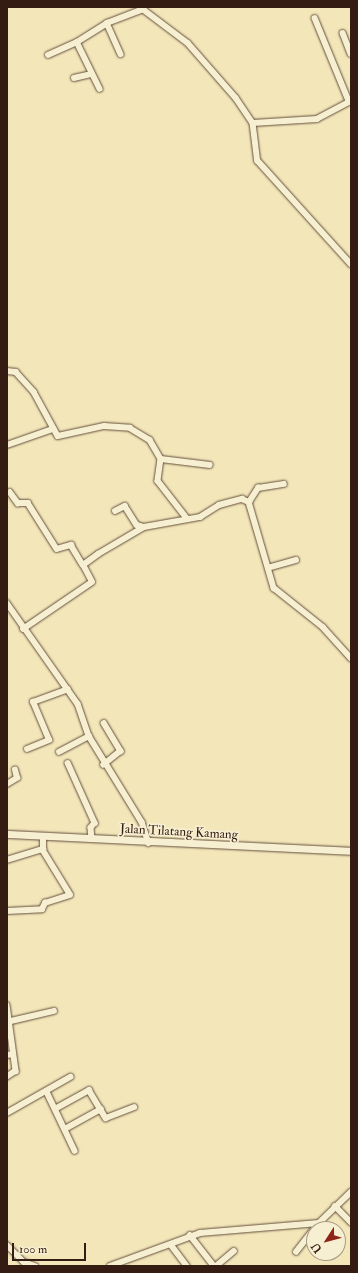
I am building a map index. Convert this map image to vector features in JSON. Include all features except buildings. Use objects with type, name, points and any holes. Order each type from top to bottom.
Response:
[{"type":"street","points":[[48,55],[77,42],[107,23],[142,8],[191,46],[253,122],[258,162],[351,264]]},
{"type":"street","points":[[253,122],[317,119],[350,101],[315,18]]},
{"type":"street","points":[[107,23],[121,54]]},
{"type":"street","points":[[343,33],[351,54]]},
{"type":"street","points":[[77,42],[100,89]]},
{"type":"street","points":[[74,78],[92,74]]},
{"type":"street","points":[[7,370],[16,372],[34,392],[53,429],[61,437],[99,427],[130,428],[150,440],[161,459],[158,481],[186,517]]},
{"type":"street","points":[[7,445],[53,429]]},
{"type":"street","points":[[161,459],[210,465]]},
{"type":"street","points":[[284,484],[258,488],[249,502],[268,568],[277,592],[324,627],[351,658]]},
{"type":"street","points":[[10,492],[18,503],[28,502],[57,549],[71,545],[93,581],[22,629]]},
{"type":"street","points":[[83,565],[144,527],[186,517],[200,517],[219,505],[238,499],[249,502]]},
{"type":"street","points":[[115,511],[125,506],[137,525],[144,527]]},
{"type":"street","points":[[268,568],[296,560]]},
{"type":"street","points":[[7,603],[22,629],[68,689],[79,707],[89,736],[104,765],[142,822],[149,843]]},
{"type":"street","points":[[27,749],[49,740],[33,702],[68,689]]},
{"type":"street","points":[[104,723],[121,751],[104,765]]},
{"type":"street","points":[[59,752],[89,736]]},
{"type":"street","points":[[68,763],[95,823],[91,828],[92,839]]},
{"type":"street","points":[[7,784],[17,778],[16,770]]},
{"type":"street","name":"Jalan Tilatang Kamang","points":[[7,834],[43,838],[351,851]]},
{"type":"street","points":[[7,911],[40,910],[45,903],[70,895],[43,849],[43,838]]},
{"type":"street","points":[[7,860],[43,849]]},
{"type":"street","points":[[7,1005],[11,1021],[8,1024],[16,1071],[7,1077]]},
{"type":"street","points":[[11,1021],[54,1011]]},
{"type":"street","points":[[7,1055],[13,1054]]},
{"type":"street","points":[[7,1113],[47,1092],[70,1077]]},
{"type":"street","points":[[55,1109],[89,1090],[108,1118],[134,1107]]},
{"type":"street","points":[[47,1092],[74,1151]]},
{"type":"street","points":[[65,1129],[101,1109]]},
{"type":"street","points":[[321,1221],[334,1206],[351,1192]]},
{"type":"street","points":[[334,1206],[351,1222]]},
{"type":"street","points":[[110,1266],[172,1246],[190,1236],[306,1224]]},
{"type":"street","points":[[190,1236],[215,1266],[234,1251]]},
{"type":"street","points":[[296,1252],[306,1239]]},
{"type":"street","points":[[7,1245],[24,1262],[35,1266]]},
{"type":"street","points":[[172,1246],[187,1266]]}]
